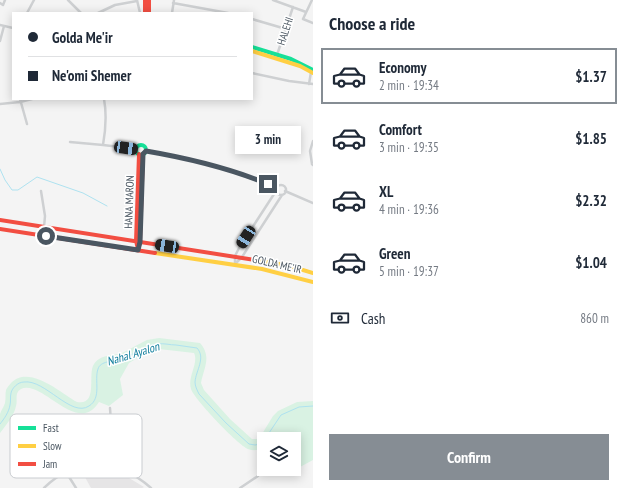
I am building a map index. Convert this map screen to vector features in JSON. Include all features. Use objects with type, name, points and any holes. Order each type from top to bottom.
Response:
[{"type":"main road","points":[[145,12],[146,0]]},
{"type":"main road","points":[[149,0],[149,12]]},
{"type":"main road","points":[[253,47],[302,63],[312,72]]},
{"type":"main road","points":[[253,51],[277,56]]},
{"type":"main road","points":[[142,145],[145,147],[143,153],[137,153],[137,149],[142,145]]},
{"type":"main road","name":"HANA MARON","points":[[138,250],[143,153]]},
{"type":"main road","name":"GOLDA ME'IR","points":[[0,220],[242,257],[275,263],[313,273]]},
{"type":"main road","name":"GOLDA ME'IR","points":[[0,229],[273,271],[313,282]]},
{"type":"street","points":[[0,3],[3,5],[5,0]]},
{"type":"street","points":[[28,12],[34,0]]},
{"type":"street","points":[[68,0],[80,12]]},
{"type":"street","points":[[100,12],[115,5],[137,0],[140,12]]},
{"type":"street","points":[[273,0],[293,7]]},
{"type":"street","name":"HALEHI","points":[[277,56],[293,7],[306,12],[312,0]]},
{"type":"street","points":[[172,12],[173,2],[223,12]]},
{"type":"street","points":[[306,12],[303,19],[313,23]]},
{"type":"street","points":[[253,19],[286,29]]},
{"type":"street","points":[[0,25],[12,28]]},
{"type":"street","points":[[0,41],[4,26]]},
{"type":"street","points":[[309,84],[312,72]]},
{"type":"street","points":[[253,73],[289,81],[313,84]]},
{"type":"street","points":[[0,104],[20,100],[27,124]]},
{"type":"street","points":[[103,144],[106,124],[104,100]]},
{"type":"street","points":[[313,141],[310,151],[313,165]]},
{"type":"street","points":[[70,142],[103,144],[137,149]]},
{"type":"street","points":[[143,153],[180,158],[223,169],[259,181],[276,190],[278,194],[282,195]]},
{"type":"street","points":[[235,265],[235,256],[239,248],[278,186],[282,185],[285,187],[285,191],[313,203]]},
{"type":"street","points":[[41,191],[45,216],[44,227]]},
{"type":"street","points":[[235,265],[242,257],[285,191]]},
{"type":"street","points":[[110,408],[110,414]]},
{"type":"street","points":[[240,488],[258,476]]},
{"type":"street","points":[[44,488],[56,478]]},
{"type":"street","points":[[70,478],[76,488]]},
{"type":"street","points":[[139,478],[151,488]]},
{"type":"shaded area","points":[[129,478],[144,487],[91,488],[86,479]]},
{"type":"green space","points":[[159,338],[200,343],[206,353],[206,362],[201,383],[204,390],[230,419],[252,439],[257,439],[257,450],[250,450],[243,446],[226,431],[194,394],[191,389],[190,380],[195,361],[194,353],[159,349],[152,350],[129,363],[120,379],[123,395],[109,406],[99,402],[92,410],[84,413],[76,412],[67,409],[33,389],[21,389],[17,395],[17,404],[14,413],[10,414],[10,420],[0,433],[0,414],[5,403],[6,390],[11,383],[18,378],[36,378],[54,387],[77,402],[84,402],[88,399],[90,394],[91,375],[94,364],[100,358],[122,353],[147,340]]},
{"type":"green space","points":[[313,401],[313,460],[301,466],[301,432],[263,432],[273,416],[278,411],[297,402]]},
{"type":"waterway","points":[[0,169],[12,190],[18,190],[37,177],[83,193],[107,206]]},
{"type":"waterway","name":"Nahal Ayalon","points":[[0,424],[9,410],[12,391],[14,387],[20,383],[32,383],[40,386],[66,403],[74,407],[82,408],[93,403],[97,394],[97,373],[101,364],[125,358],[149,346],[162,344],[176,345],[197,348],[201,356],[195,382],[199,394],[226,423],[249,444],[257,445]]},
{"type":"waterway","name":"Nahal Ayalon","points":[[270,432],[281,415],[299,407],[313,406]]},
{"type":"traffic: fast","points":[[253,47],[291,59],[313,70]]},
{"type":"traffic: fast","points":[[141,145],[146,150],[141,155],[136,150],[141,145]]},
{"type":"traffic: slow","points":[[253,51],[300,66],[313,73]]},
{"type":"traffic: slow","points":[[155,253],[262,269],[313,282]]},
{"type":"traffic: slow","points":[[255,260],[290,266],[313,273]]},
{"type":"traffic: jam","points":[[145,0],[145,12]]},
{"type":"traffic: jam","points":[[149,0],[149,12]]},
{"type":"traffic: jam","points":[[138,249],[136,241],[139,154]]},
{"type":"traffic: jam","points":[[138,250],[140,242],[143,154]]},
{"type":"traffic: jam","points":[[0,220],[255,260]]},
{"type":"traffic: jam","points":[[0,229],[155,253]]},
{"type":"route","points":[[46,236],[138,250],[140,242],[143,154],[146,151],[195,161],[268,184]]}]
